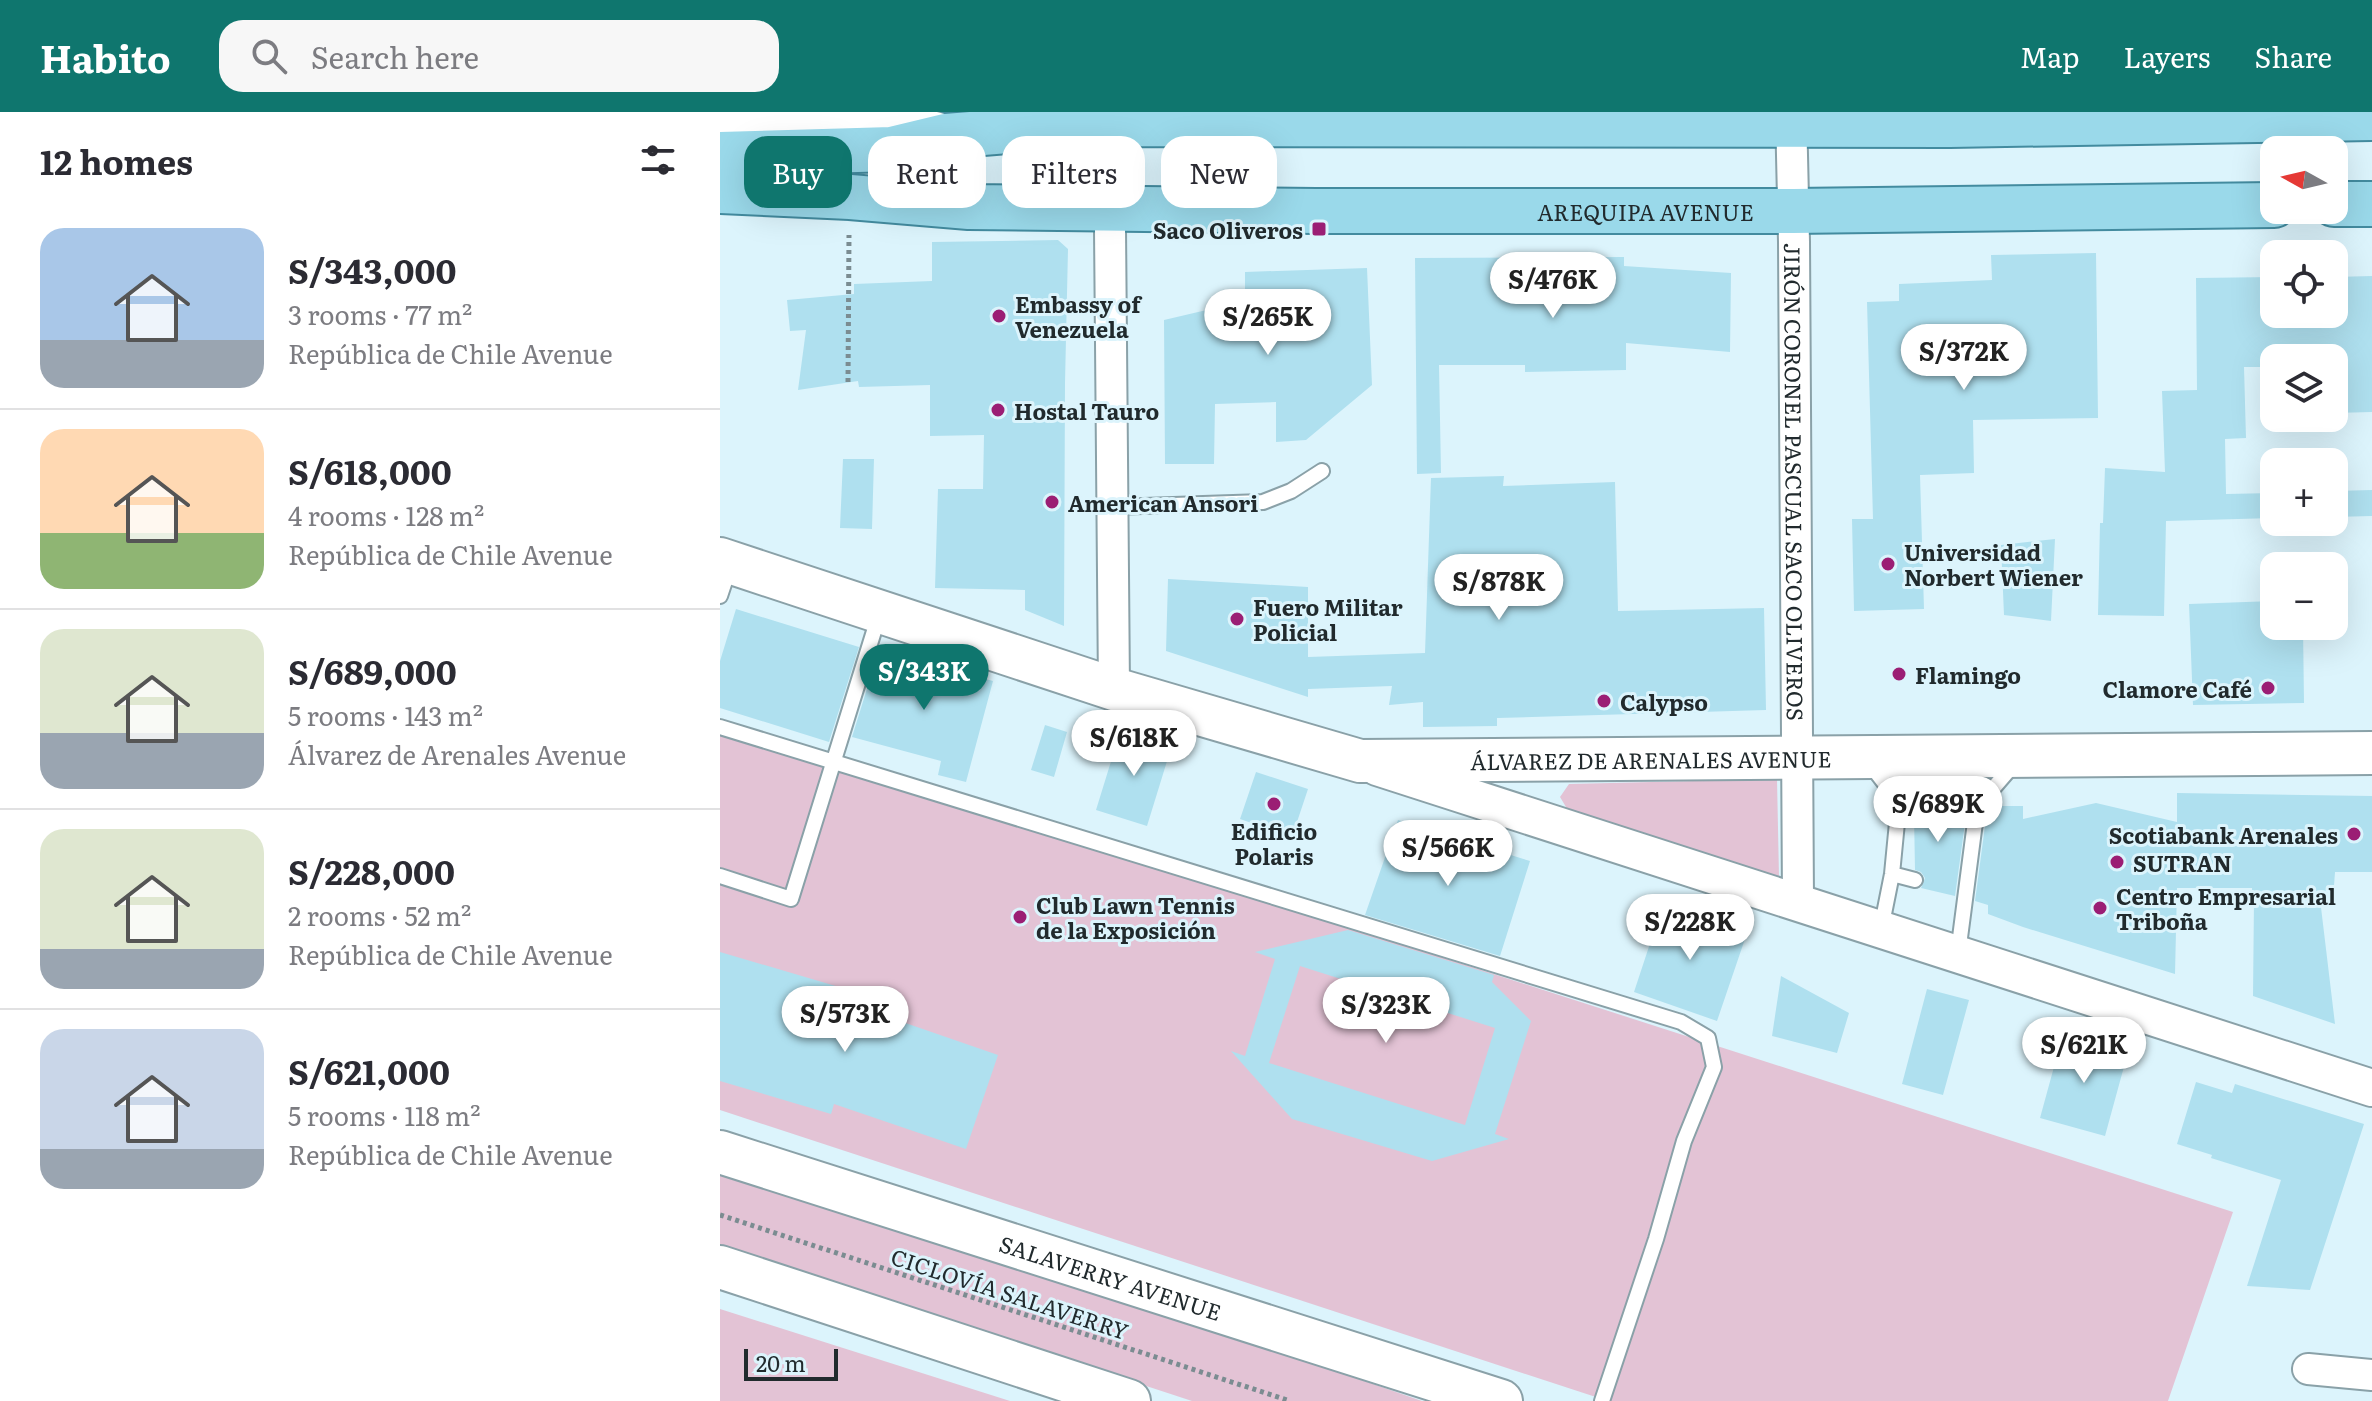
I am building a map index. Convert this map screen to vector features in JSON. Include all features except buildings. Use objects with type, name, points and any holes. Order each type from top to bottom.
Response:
[{"type":"main road","points":[[720,124],[895,123],[946,136],[1108,119],[1791,118],[1973,125],[2372,118]]},
{"type":"main road","points":[[720,154],[868,150]]},
{"type":"main road","name":"AREQUIPA AVENUE","points":[[720,191],[868,199]]},
{"type":"main road","points":[[2348,204],[2372,204]]},
{"type":"main road","name":"AREQUIPA AVENUE","points":[[986,207],[1793,211],[2260,205]]},
{"type":"main road","name":"AREQUIPA AVENUE","points":[[720,210],[850,208]]},
{"type":"main road","name":"ÁLVAREZ DE ARENALES AVENUE","points":[[723,569],[880,612],[1114,689],[1360,761],[2372,753]]},
{"type":"main road","name":"SALAVERRY AVENUE","points":[[720,1152],[1501,1401]]},
{"type":"main road","points":[[720,1267],[1129,1401]]},
{"type":"street","name":"JIRÓN CORONEL PASCUAL SACO OLIVEROS","points":[[1791,118],[1798,901]]},
{"type":"street","points":[[1108,119],[1114,689]]},
{"type":"street","points":[[1360,761],[2372,1088]]},
{"type":"street","points":[[2308,1369],[2372,1375]]},
{"type":"lane","points":[[1113,507],[1263,502],[1291,491],[1322,471]]},
{"type":"lane","points":[[720,876],[791,899],[880,612]]},
{"type":"lane","points":[[720,727],[1681,1022],[1708,1038],[1714,1067],[1684,1141],[1656,1239],[1602,1401]]},
{"type":"lane","points":[[1958,953],[1961,890],[1977,807],[2021,756]]},
{"type":"lane","points":[[1865,757],[1899,802],[1892,874],[1881,929]]},
{"type":"lane","points":[[1899,802],[1914,804]]},
{"type":"lane","points":[[1956,805],[1977,807]]},
{"type":"lane","points":[[1892,874],[1915,880]]},
{"type":"path","points":[[848,382],[850,208]]},
{"type":"path","name":"CICLOVÍA SALAVERRY","points":[[720,1215],[1290,1401]]},
{"type":"shaded area","name":"Club Lawn Tennis de la Exposición","points":[[720,725],[2233,1212],[2168,1401],[1608,1401],[720,1110]]},
{"type":"shaded area","points":[[1777,779],[1779,877],[1569,812],[1560,797],[1569,784]]},
{"type":"shaded area","points":[[720,1174],[1422,1401],[1192,1401],[720,1246]]},
{"type":"shaded area","points":[[720,1309],[1010,1401],[720,1401]]},
{"type":"place","name":"Saco Oliveros","points":[[1319,229]]},
{"type":"place","name":"Embassy of Venezuela","points":[[999,316]]},
{"type":"place","name":"Hostal Tauro","points":[[998,410]]},
{"type":"place","name":"American Ansori","points":[[1052,502]]},
{"type":"place","name":"Universidad Norbert Wiener","points":[[1888,564]]},
{"type":"place","name":"Fuero Militar Policial","points":[[1237,619]]},
{"type":"place","name":"Flamingo","points":[[1899,674]]},
{"type":"place","name":"Clamore Café","points":[[2268,688]]},
{"type":"place","name":"Calypso","points":[[1604,701]]},
{"type":"place","name":"Edificio Polaris","points":[[1274,804]]},
{"type":"place","name":"Scotiabank Arenales","points":[[2354,834]]},
{"type":"place","name":"SUTRAN","points":[[2117,862]]},
{"type":"place","name":"Centro Empresarial Triboña","points":[[2100,908]]},
{"type":"place","name":"Club Lawn Tennis de la Exposición","points":[[1020,917]]}]
